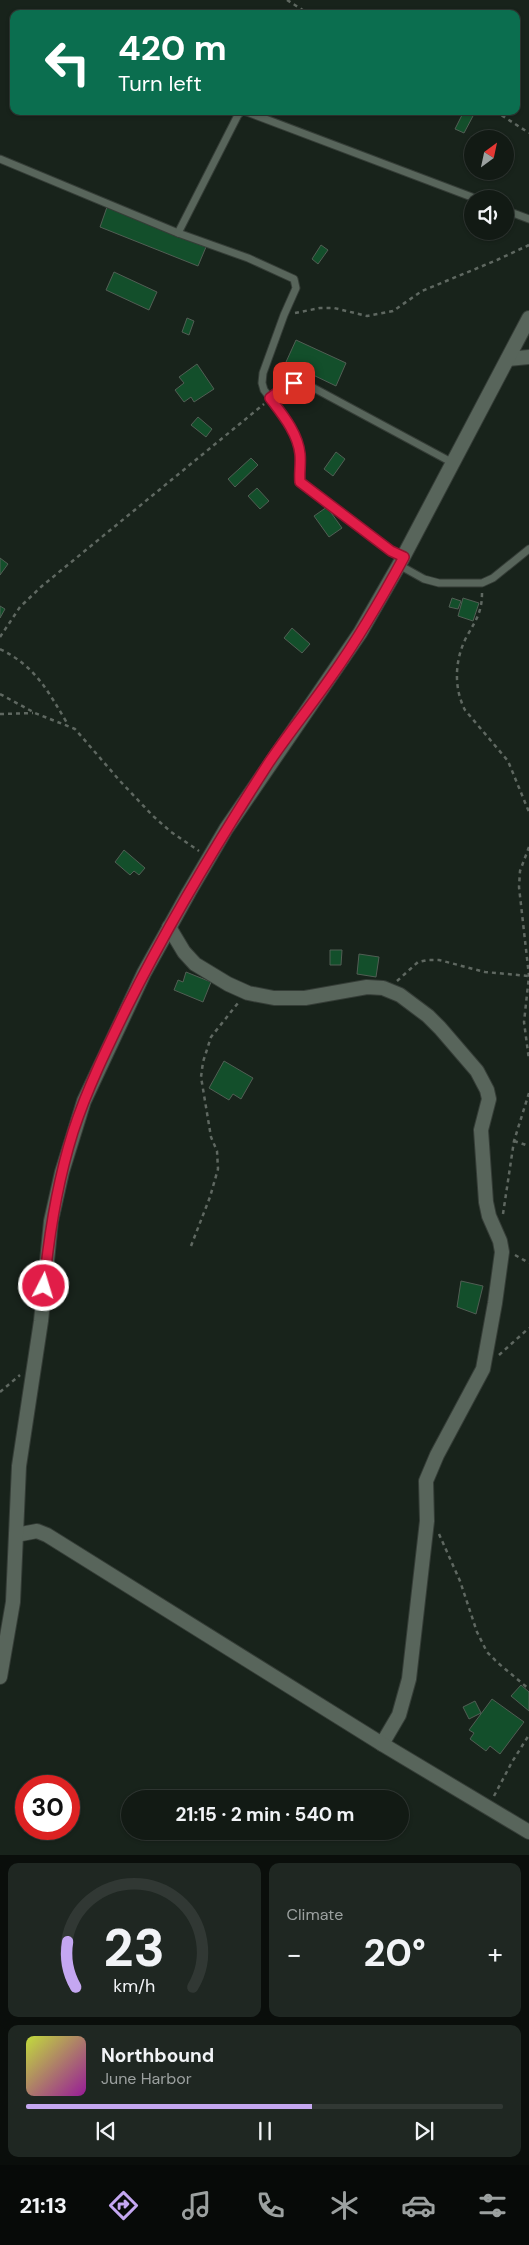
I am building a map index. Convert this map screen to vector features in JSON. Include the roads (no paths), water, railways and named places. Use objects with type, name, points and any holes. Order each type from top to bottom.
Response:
[{"type":"street","points":[[0,1677],[13,1602],[19,1466],[41,1321],[51,1221],[73,1132],[101,1061],[144,973],[209,858],[269,763],[331,677],[402,561],[529,318]]},
{"type":"street","points":[[508,359],[529,356],[520,337]]},
{"type":"street","points":[[170,927],[184,952],[195,964],[228,984],[248,993],[274,998],[305,998],[367,987],[387,990],[400,995],[428,1016],[468,1060],[483,1082],[489,1099],[481,1130],[486,1202],[489,1216],[500,1241],[502,1252],[500,1266],[482,1369],[436,1455],[426,1481],[427,1521],[409,1679],[400,1715],[382,1744]]},
{"type":"street","points":[[16,1535],[37,1531],[47,1534],[382,1744],[489,1806],[529,1832]]},
{"type":"lane","points":[[178,233],[238,115]]},
{"type":"lane","points":[[255,115],[464,194]]},
{"type":"lane","points":[[0,159],[178,233],[248,258],[294,280],[296,288],[284,315],[263,378],[264,390],[286,418],[293,433],[300,453],[300,482],[391,551],[424,579],[439,583],[482,583],[493,578],[529,549]]},
{"type":"lane","points":[[514,213],[529,219]]},
{"type":"lane","points":[[270,398],[283,388],[294,383],[310,386],[453,463]]}]
